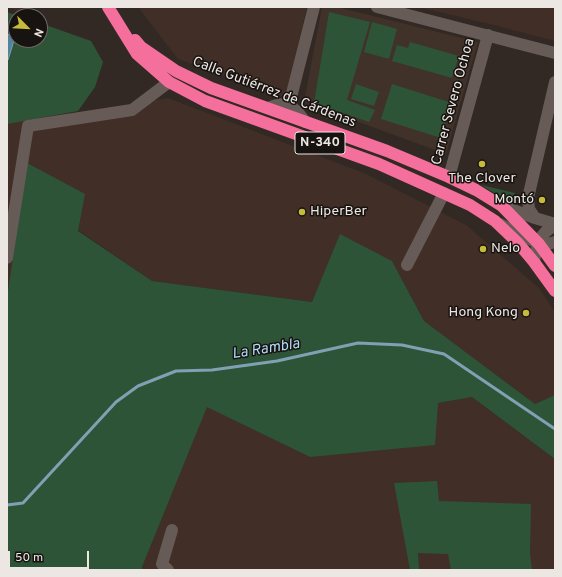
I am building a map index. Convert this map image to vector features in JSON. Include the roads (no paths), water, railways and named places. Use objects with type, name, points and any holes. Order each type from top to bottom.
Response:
[{"type":"highway","name":"Calle Gutiérrez de Cárdenas","points":[[111,12],[137,54],[169,82],[205,101],[379,164],[470,205],[496,221],[518,243],[555,291]]},
{"type":"highway","name":"Calle Gutiérrez de Cárdenas","points":[[111,12],[141,47],[176,71],[211,88],[387,152],[449,177],[476,190],[502,206],[539,244],[555,266]]},
{"type":"street","points":[[289,105],[314,7]]},
{"type":"street","points":[[377,7],[555,53]]},
{"type":"street","name":"Carrer Severo Ochoa","points":[[449,177],[488,35]]},
{"type":"street","points":[[7,258],[28,126],[132,110],[169,82]]},
{"type":"street","points":[[535,218],[529,209],[528,198],[555,82]]},
{"type":"street","points":[[269,108],[276,104],[289,105],[300,113],[305,122]]},
{"type":"street","points":[[407,265],[444,192]]},
{"type":"street","points":[[502,206],[555,225]]},
{"type":"street","points":[[496,221],[539,244],[555,242]]},
{"type":"street","points":[[534,262],[542,234],[555,225]]},
{"type":"street","points":[[168,570],[162,564],[172,530]]},
{"type":"water","points":[[7,34],[8,48],[12,48],[8,60]]},
{"type":"waterway","name":"La Rambla","points":[[7,505],[23,503],[116,402],[138,386],[176,371],[212,370],[277,361],[358,343],[402,345],[444,354],[555,429]]},
{"type":"place","name":"The Clover","points":[[482,164]]},
{"type":"place","name":"Montó","points":[[542,200]]},
{"type":"place","name":"HiperBer","points":[[302,212]]},
{"type":"place","name":"Nelo","points":[[483,249]]},
{"type":"place","name":"Hong Kong","points":[[526,313]]}]
